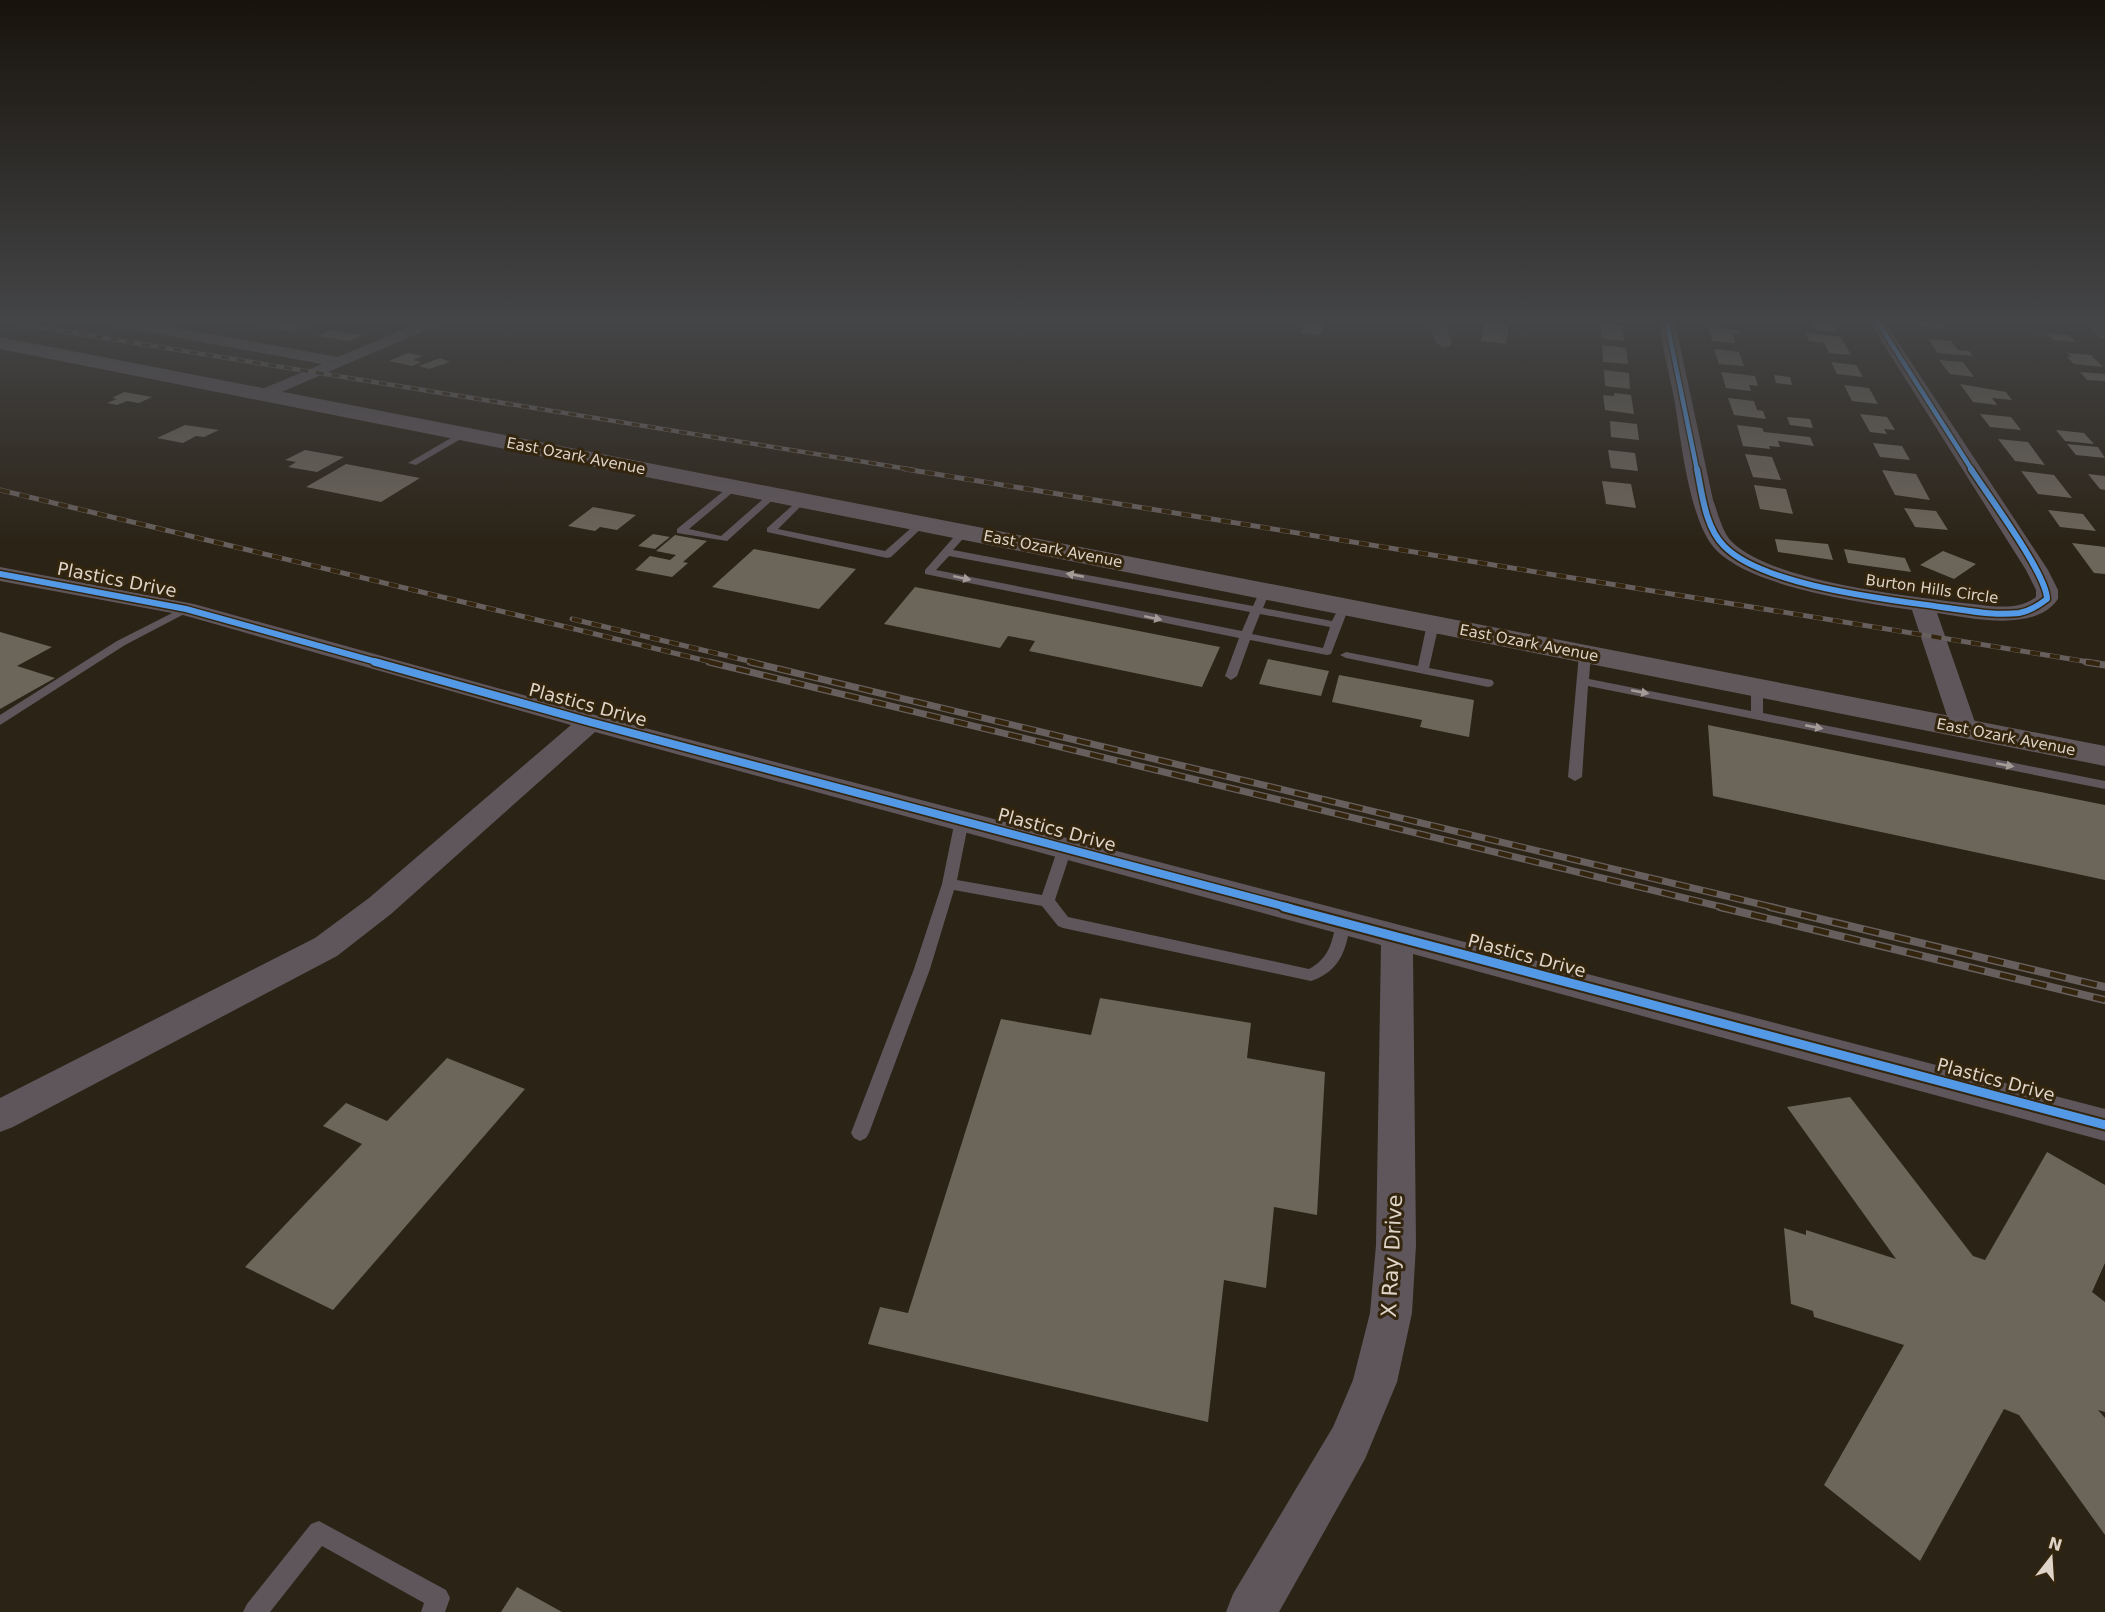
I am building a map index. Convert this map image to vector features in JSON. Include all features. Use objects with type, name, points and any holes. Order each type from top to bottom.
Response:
[{"type":"main road","name":"East Ozark Avenue","points":[[254,393],[964,532],[1037,557],[1260,602],[1340,616],[1433,624],[2105,756]]},
{"type":"street","points":[[263,395],[267,393]]},
{"type":"street","name":"Burton Hills Circle","points":[[1681,393],[1703,500],[1710,522],[1723,545],[1739,558],[1780,576],[1922,604],[1989,613],[2018,613],[2038,607],[2047,599],[2047,590],[2037,570],[1923,393]]},
{"type":"street","name":"Plastics Drive","points":[[2,576],[186,609],[590,722],[2105,1125]]},
{"type":"street","name":"Burton Hills Circle","points":[[1922,604],[1964,728]]},
{"type":"street","points":[[0,1116],[326,947],[380,906],[590,722]]},
{"type":"street","name":"X Ray Drive","points":[[1251,1612],[1349,1443],[1375,1382],[1391,1313],[1396,1245],[1397,938]]},
{"type":"lane","points":[[413,463],[463,434]]},
{"type":"lane","points":[[734,487],[681,531],[723,539],[773,495]]},
{"type":"lane","points":[[802,500],[771,530],[887,555],[921,524]]},
{"type":"lane","points":[[964,532],[929,572],[1245,637],[1281,639],[1327,652],[1340,616],[1288,619],[1260,602],[1245,637],[1231,676]]},
{"type":"lane","points":[[946,552],[1037,557]]},
{"type":"lane","points":[[0,721],[121,643],[186,609]]},
{"type":"lane","points":[[1423,670],[1433,624]]},
{"type":"lane","points":[[1575,777],[1586,654]]},
{"type":"lane","points":[[1346,655],[1488,683]]},
{"type":"lane","points":[[1582,681],[2105,785]]},
{"type":"lane","points":[[1756,715],[1757,687]]},
{"type":"lane","points":[[860,1133],[922,969],[949,884],[962,820]]},
{"type":"lane","points":[[1047,902],[1065,848]]},
{"type":"lane","points":[[949,884],[1047,902],[1063,922],[1311,975],[1328,968],[1340,947],[1342,923]]},
{"type":"lane","points":[[255,1612],[319,1532],[438,1598],[433,1612]]},
{"type":"building","points":[[122,393],[152,397],[139,403],[127,401],[117,405],[107,403],[117,399],[112,398]]},
{"type":"building","points":[[1614,393],[1631,395],[1634,414],[1605,410],[1603,395],[1614,396]]},
{"type":"building","points":[[1848,393],[1872,393],[1878,404],[1852,401]]},
{"type":"building","points":[[1967,393],[2007,393],[2012,400],[1992,398],[1997,405],[1973,402]]},
{"type":"building","points":[[1728,398],[1754,401],[1757,410],[1763,411],[1766,419],[1734,415]]},
{"type":"building","points":[[1860,414],[1887,417],[1895,430],[1884,429],[1887,434],[1870,432]]},
{"type":"building","points":[[1980,414],[2011,417],[2021,430],[1990,427]]},
{"type":"building","points":[[1787,417],[1810,419],[1813,428],[1790,425]]},
{"type":"building","points":[[1610,421],[1637,424],[1639,440],[1611,437]]},
{"type":"building","points":[[185,425],[219,430],[204,437],[196,436],[183,443],[157,438]]},
{"type":"building","points":[[1737,425],[1762,428],[1764,432],[1810,437],[1814,446],[1778,441],[1780,447],[1769,446],[1770,449],[1743,446]]},
{"type":"building","points":[[2056,430],[2084,433],[2094,444],[2065,441]]},
{"type":"building","points":[[1998,439],[2028,442],[2045,465],[2015,461]]},
{"type":"building","points":[[1873,443],[1902,446],[1910,460],[1880,457]]},
{"type":"building","points":[[2067,444],[2098,447],[2105,458],[2076,455]]},
{"type":"building","points":[[305,450],[344,457],[317,472],[288,467],[296,462],[285,460]]},
{"type":"building","points":[[1608,450],[1635,453],[1638,471],[1611,468]]},
{"type":"building","points":[[1745,454],[1772,457],[1781,480],[1753,477]]},
{"type":"building","points":[[346,464],[420,478],[381,502],[306,487]]},
{"type":"building","points":[[1882,470],[1916,474],[1930,500],[1895,495]]},
{"type":"building","points":[[2021,471],[2054,475],[2072,498],[2038,494]]},
{"type":"building","points":[[2088,474],[2105,476],[2105,490],[2100,489]]},
{"type":"building","points":[[1602,481],[1631,484],[1636,508],[1606,504]]},
{"type":"building","points":[[1754,485],[1786,489],[1793,514],[1760,509]]},
{"type":"building","points":[[593,507],[636,515],[617,530],[600,527],[595,531],[568,526]]},
{"type":"building","points":[[1904,508],[1936,511],[1948,530],[1915,527]]},
{"type":"building","points":[[2048,510],[2083,514],[2096,531],[2060,527]]},
{"type":"building","points":[[653,534],[670,537],[655,549],[638,546]]},
{"type":"building","points":[[675,535],[707,541],[683,562],[688,563],[672,577],[635,570],[650,556],[670,560],[676,555],[656,551]]},
{"type":"building","points":[[1775,539],[1828,544],[1833,560],[1778,552]]},
{"type":"building","points":[[2072,543],[2105,547],[2105,574],[2094,573]]},
{"type":"building","points":[[754,549],[856,569],[819,609],[712,587]]},
{"type":"building","points":[[1844,549],[1905,558],[1911,572],[1848,563]]},
{"type":"building","points":[[1943,551],[1976,564],[1954,579],[1920,565]]},
{"type":"building","points":[[915,587],[1220,647],[1202,687],[1029,651],[1035,641],[1008,636],[1000,648],[884,624]]},
{"type":"building","points":[[0,632],[52,647],[17,666],[55,678],[0,709]]},
{"type":"building","points":[[1268,659],[1329,671],[1321,696],[1259,684]]},
{"type":"building","points":[[1339,675],[1474,700],[1469,737],[1420,727],[1422,720],[1332,702]]},
{"type":"building","points":[[1708,725],[2105,805],[2105,880],[1713,796]]},
{"type":"building","points":[[1100,998],[1251,1023],[1247,1058],[1325,1072],[1317,1215],[1274,1207],[1266,1288],[1224,1280],[1208,1422],[868,1344],[880,1307],[908,1313],[1001,1019],[1091,1035]]},
{"type":"building","points":[[447,1058],[525,1089],[333,1310],[245,1267],[362,1144],[323,1126],[346,1103],[387,1121]]},
{"type":"building","points":[[1850,1097],[1973,1256],[1985,1260],[2047,1152],[2105,1185],[2105,1263],[2092,1292],[2105,1302],[2105,1412],[2098,1410],[2105,1418],[2105,1535],[2019,1415],[2004,1409],[1920,1561],[1824,1485],[1904,1345],[1814,1317],[1813,1311],[1791,1304],[1784,1228],[1806,1235],[1806,1230],[1896,1259],[1787,1107]]},
{"type":"building","points":[[517,1587],[562,1612],[501,1612]]},
{"type":"railway","points":[[443,393],[914,470]]},
{"type":"railway","points":[[905,469],[2095,663]]},
{"type":"railway","points":[[0,490],[715,663]]},
{"type":"railway","points":[[572,619],[757,663]]},
{"type":"railway","points":[[709,662],[1726,908]]},
{"type":"railway","points":[[750,662],[1776,908]]},
{"type":"railway","points":[[2086,662],[2105,665]]},
{"type":"railway","points":[[1720,907],[2105,1000]]},
{"type":"railway","points":[[1770,907],[2105,987]]},
{"type":"cycle path","points":[[1681,393],[1703,500],[1709,518],[1720,541],[1742,560],[1807,583],[1889,599],[1989,613],[2012,613],[2034,608],[2047,599],[2047,590],[2037,570],[1922,393]]},
{"type":"cycle path","points":[[0,574],[186,609],[590,722],[2105,1125]]}]
